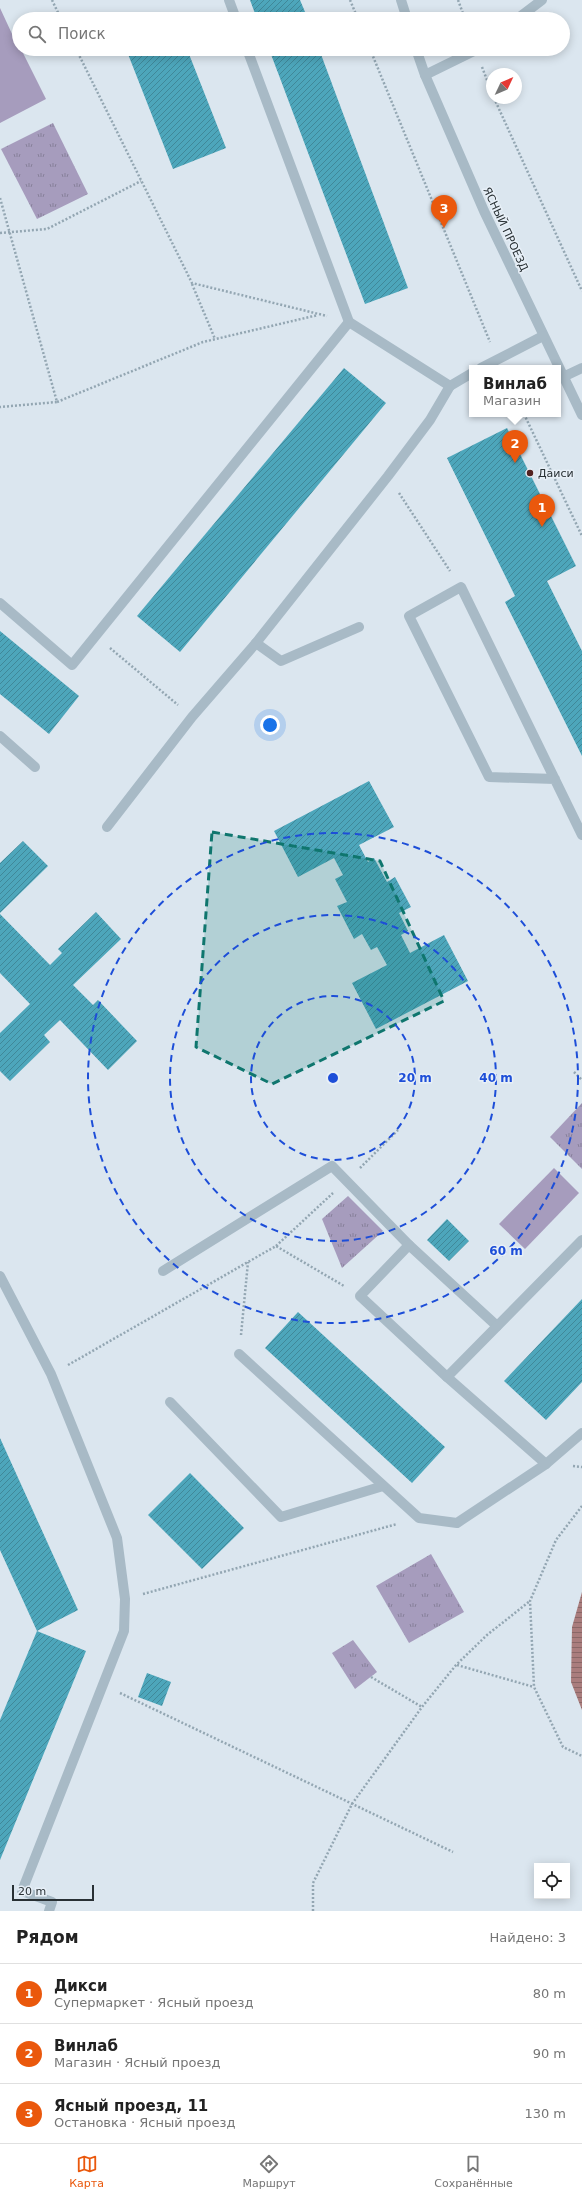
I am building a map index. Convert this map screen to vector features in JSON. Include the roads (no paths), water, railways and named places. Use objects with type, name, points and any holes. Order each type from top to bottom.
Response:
[{"type":"street","points":[[229,0],[233,12]]},
{"type":"street","points":[[400,0],[404,12]]},
{"type":"street","points":[[526,12],[542,0]]},
{"type":"street","points":[[250,56],[349,322],[450,386]]},
{"type":"street","name":"ЯСНЫЙ ПРОЕЗД","points":[[418,56],[425,75],[484,211],[557,365]]},
{"type":"street","points":[[425,75],[465,56]]},
{"type":"street","points":[[0,603],[72,665],[349,322]]},
{"type":"street","points":[[486,365],[543,336]]},
{"type":"street","points":[[563,377],[582,368]]},
{"type":"street","name":"ЯСНЫЙ ПРОЕЗД","points":[[561,373],[582,415]]},
{"type":"street","points":[[107,827],[192,717],[256,643],[388,476],[430,420],[450,386],[469,376]]},
{"type":"street","points":[[555,779],[489,777],[409,616],[461,587],[555,779],[582,835]]},
{"type":"street","points":[[256,643],[281,662],[359,627]]},
{"type":"street","points":[[0,736],[35,767]]},
{"type":"street","points":[[163,1271],[332,1166],[409,1245],[497,1326]]},
{"type":"street","points":[[447,1377],[582,1240]]},
{"type":"street","points":[[409,1245],[360,1296],[447,1377],[546,1464]]},
{"type":"street","points":[[0,1276],[51,1374],[117,1538],[125,1599],[124,1631],[22,1891],[52,1902],[49,1911]]},
{"type":"street","points":[[239,1354],[418,1518],[457,1523],[546,1464],[582,1433]]},
{"type":"street","points":[[170,1402],[281,1517],[383,1486]]},
{"type":"place","name":"Ясный проезд, 11","points":[[444,228]]},
{"type":"place","name":"Винлаб","points":[[515,463]]},
{"type":"place","name":"Даиси","points":[[530,473]]},
{"type":"place","name":"Дикси","points":[[542,527]]}]
